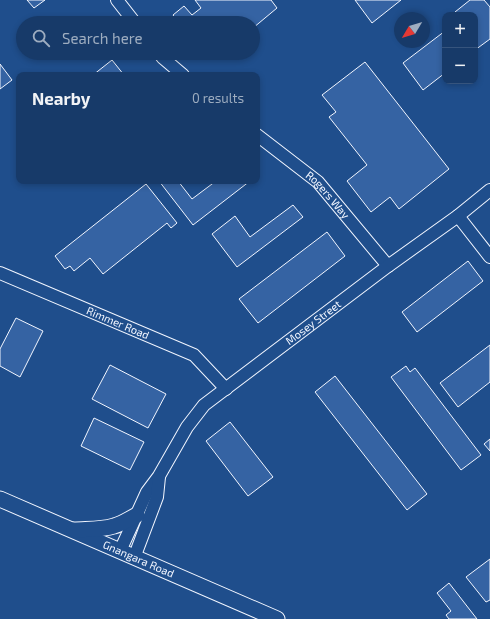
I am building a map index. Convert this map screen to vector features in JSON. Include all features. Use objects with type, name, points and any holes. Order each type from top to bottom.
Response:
[{"type":"main road","name":"Gnangara Road","points":[[0,499],[277,619]]},
{"type":"main road","points":[[71,530],[113,526],[137,515]]},
{"type":"street","points":[[117,0],[130,16]]},
{"type":"street","points":[[165,60],[179,72]]},
{"type":"street","name":"Rogers Way","points":[[260,137],[318,182],[388,266]]},
{"type":"street","name":"Mosey Street","points":[[120,551],[147,492],[159,476],[187,427],[204,405],[388,266],[458,216],[490,190]]},
{"type":"street","points":[[458,216],[490,257]]},
{"type":"street","name":"Rimmer Road","points":[[0,273],[194,355],[226,389]]},
{"type":"street","name":"Mosey Street","points":[[134,558],[157,497],[159,476]]},
{"type":"building","points":[[27,0],[45,0],[34,8]]},
{"type":"building","points":[[195,0],[271,0],[277,8],[260,22],[260,16],[173,15],[184,6],[192,15],[201,8]]},
{"type":"building","points":[[355,0],[401,0],[372,23]]},
{"type":"building","points":[[470,0],[484,0],[490,7],[490,39],[478,48],[478,12],[455,12]]},
{"type":"building","points":[[442,33],[442,75],[423,90],[403,63],[423,48],[430,48],[430,42]]},
{"type":"building","points":[[112,60],[122,72],[97,72]]},
{"type":"building","points":[[365,62],[449,169],[399,209],[390,197],[371,212],[347,181],[367,165],[329,117],[336,112],[322,95]]},
{"type":"building","points":[[0,64],[12,80],[0,89]]},
{"type":"building","points":[[146,184],[177,223],[171,228],[167,223],[103,274],[90,258],[74,271],[70,266],[65,269],[55,256]]},
{"type":"building","points":[[161,184],[180,184],[192,199],[212,184],[246,184],[193,225]]},
{"type":"building","points":[[293,205],[303,217],[237,267],[212,234],[235,216],[250,237]]},
{"type":"building","points":[[327,232],[345,256],[258,323],[239,299]]},
{"type":"building","points":[[468,261],[483,281],[417,332],[402,312]]},
{"type":"building","points":[[16,318],[43,331],[20,377],[0,366],[0,349]]},
{"type":"building","points":[[490,345],[490,382],[458,407],[440,383]]},
{"type":"building","points":[[110,365],[166,394],[148,428],[92,399]]},
{"type":"building","points":[[406,366],[410,372],[415,368],[481,455],[461,470],[391,377]]},
{"type":"building","points":[[335,376],[427,494],[407,510],[315,392]]},
{"type":"building","points":[[94,418],[144,442],[130,470],[81,446]]},
{"type":"building","points":[[230,422],[273,477],[248,496],[206,441]]},
{"type":"building","points":[[490,439],[490,451],[484,444]]},
{"type":"building","points":[[490,559],[490,600],[486,602],[466,577]]},
{"type":"building","points":[[449,583],[477,619],[449,619],[446,615],[451,611],[437,593]]}]
